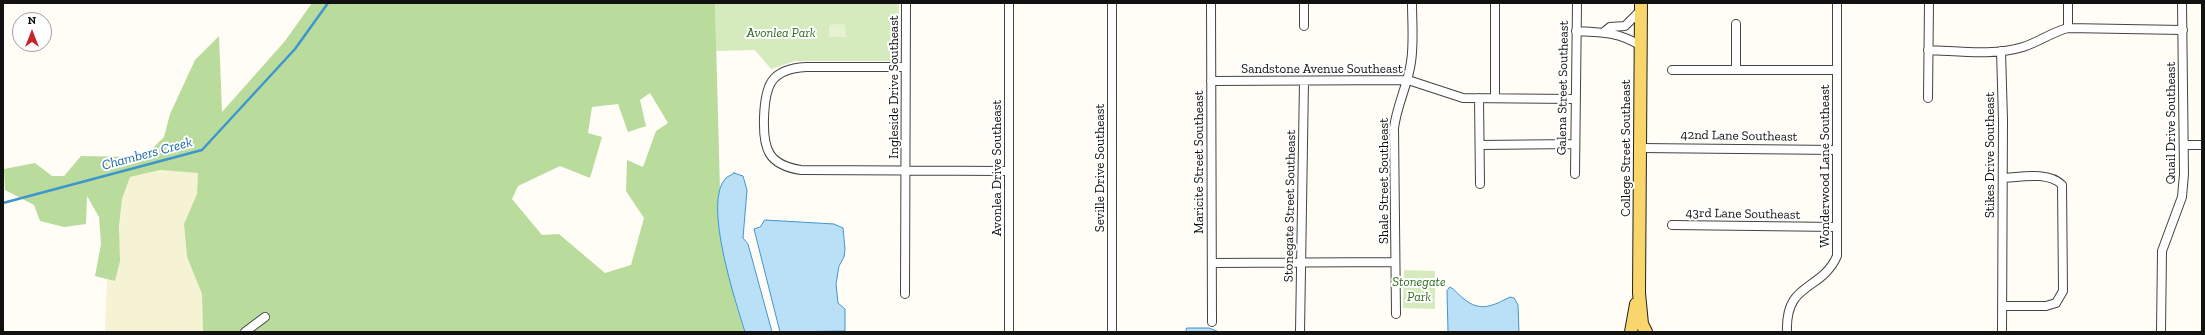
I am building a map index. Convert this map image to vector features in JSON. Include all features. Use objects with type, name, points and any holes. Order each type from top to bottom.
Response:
[{"type":"main road","name":"College Street Southeast","points":[[1641,6],[1639,293],[1642,324],[1646,332]]},
{"type":"main road","name":"College Street Southeast","points":[[1631,332],[1639,293]]},
{"type":"street","name":"Ingleside Drive Southeast","points":[[905,294],[906,3]]},
{"type":"street","name":"Avonlea Drive Southeast","points":[[1009,3],[1009,332]]},
{"type":"street","name":"Seville Drive Southeast","points":[[1112,3],[1112,332]]},
{"type":"street","name":"Maricite Street Southeast","points":[[1211,3],[1212,322]]},
{"type":"street","points":[[1304,3],[1304,26]]},
{"type":"street","name":"Shale Street Southeast","points":[[1396,314],[1394,128],[1396,108],[1408,80],[1412,61],[1412,3]]},
{"type":"street","points":[[1495,3],[1495,98]]},
{"type":"street","name":"Galena Street Southeast","points":[[1575,174],[1574,99],[1576,3]]},
{"type":"street","name":"Wonderwood Lane Southeast","points":[[1787,332],[1788,308],[1800,292],[1816,281],[1833,264],[1837,256],[1837,3]]},
{"type":"street","points":[[1928,98],[1929,3]]},
{"type":"street","points":[[2068,3],[2068,28]]},
{"type":"street","name":"Quail Drive Southeast","points":[[2161,332],[2162,251],[2182,197],[2184,145],[2182,3]]},
{"type":"street","points":[[1605,31],[1610,27],[1625,26],[1641,6]]},
{"type":"street","points":[[1736,24],[1736,70]]},
{"type":"street","points":[[1928,50],[2001,51],[2023,47],[2058,30],[2068,28],[2183,30]]},
{"type":"street","points":[[1576,31],[1605,31],[1610,34],[1625,36],[1641,46]]},
{"type":"street","name":"Stikes Drive Southeast","points":[[2001,51],[2002,332]]},
{"type":"street","points":[[905,67],[806,67],[786,70],[774,78],[767,88],[765,97],[764,134],[766,147],[770,155],[782,166],[789,168],[906,171]]},
{"type":"street","points":[[1672,70],[1837,70]]},
{"type":"street","name":"Sandstone Avenue Southeast","points":[[1211,81],[1408,80],[1463,98],[1574,99]]},
{"type":"street","name":"Stonegate Street Southeast","points":[[1300,332],[1304,81]]},
{"type":"street","points":[[1479,98],[1480,184]]},
{"type":"street","points":[[1480,145],[1574,144]]},
{"type":"street","points":[[2184,145],[2202,145]]},
{"type":"street","name":"42nd Lane Southeast","points":[[1640,148],[1837,150]]},
{"type":"street","name":"Ingleside Drive Southeast","points":[[906,171],[1008,171]]},
{"type":"street","points":[[2002,178],[2043,177],[2057,181],[2062,186],[2063,291],[2056,303],[2046,306],[2002,306]]},
{"type":"street","name":"43rd Lane Southeast","points":[[1672,225],[1837,227]]},
{"type":"street","points":[[1212,263],[1395,262]]},
{"type":"street","points":[[245,332],[265,317]]},
{"type":"shaded area","points":[[160,170],[198,173],[197,194],[184,224],[187,257],[202,294],[203,332],[105,332],[107,279],[115,281],[122,199],[130,177]]},
{"type":"green space","points":[[312,3],[715,3],[721,228],[736,305],[745,332],[203,332],[202,294],[187,257],[184,224],[197,194],[198,173],[160,170],[130,177],[122,199],[119,227],[120,261],[115,281],[95,276],[101,244],[99,217],[87,196],[86,224],[64,227],[40,221],[34,205],[5,190],[4,169],[35,163],[52,176],[64,176],[81,156],[144,157],[164,137],[170,114],[195,60],[219,36],[222,112],[285,41]],"holes":[[[650,93],[668,123],[656,131],[643,167],[627,160],[626,191],[644,218],[631,265],[605,273],[559,234],[542,235],[512,199],[518,186],[560,166],[590,178],[602,137],[588,133],[592,107],[618,104],[628,132],[646,126],[640,100]]]},
{"type":"green space","name":"Avonlea Park","points":[[715,3],[899,3],[898,52],[891,61],[795,61],[771,69],[755,50],[716,51]]},
{"type":"green space","points":[[829,25],[845,25],[846,37],[829,37]]},
{"type":"green space","name":"Stonegate Park","points":[[1404,270],[1435,271],[1435,309],[1403,308]]},
{"type":"water","points":[[734,173],[743,176],[747,190],[743,238],[748,244],[772,332],[745,332],[723,253],[719,229],[718,208],[720,190],[726,178]]},
{"type":"water","points":[[765,220],[834,224],[843,228],[845,249],[844,257],[839,266],[836,284],[838,303],[845,309],[845,331],[780,332],[754,229],[760,227]]},
{"type":"water","points":[[1450,287],[1454,289],[1462,298],[1476,306],[1482,307],[1493,305],[1510,297],[1514,298],[1518,305],[1519,332],[1448,332],[1447,291]]},
{"type":"water","points":[[1187,328],[1209,328],[1219,332],[1186,332]]},
{"type":"waterway","name":"Chambers Creek","points":[[3,203],[202,150],[295,49],[328,3]]}]
